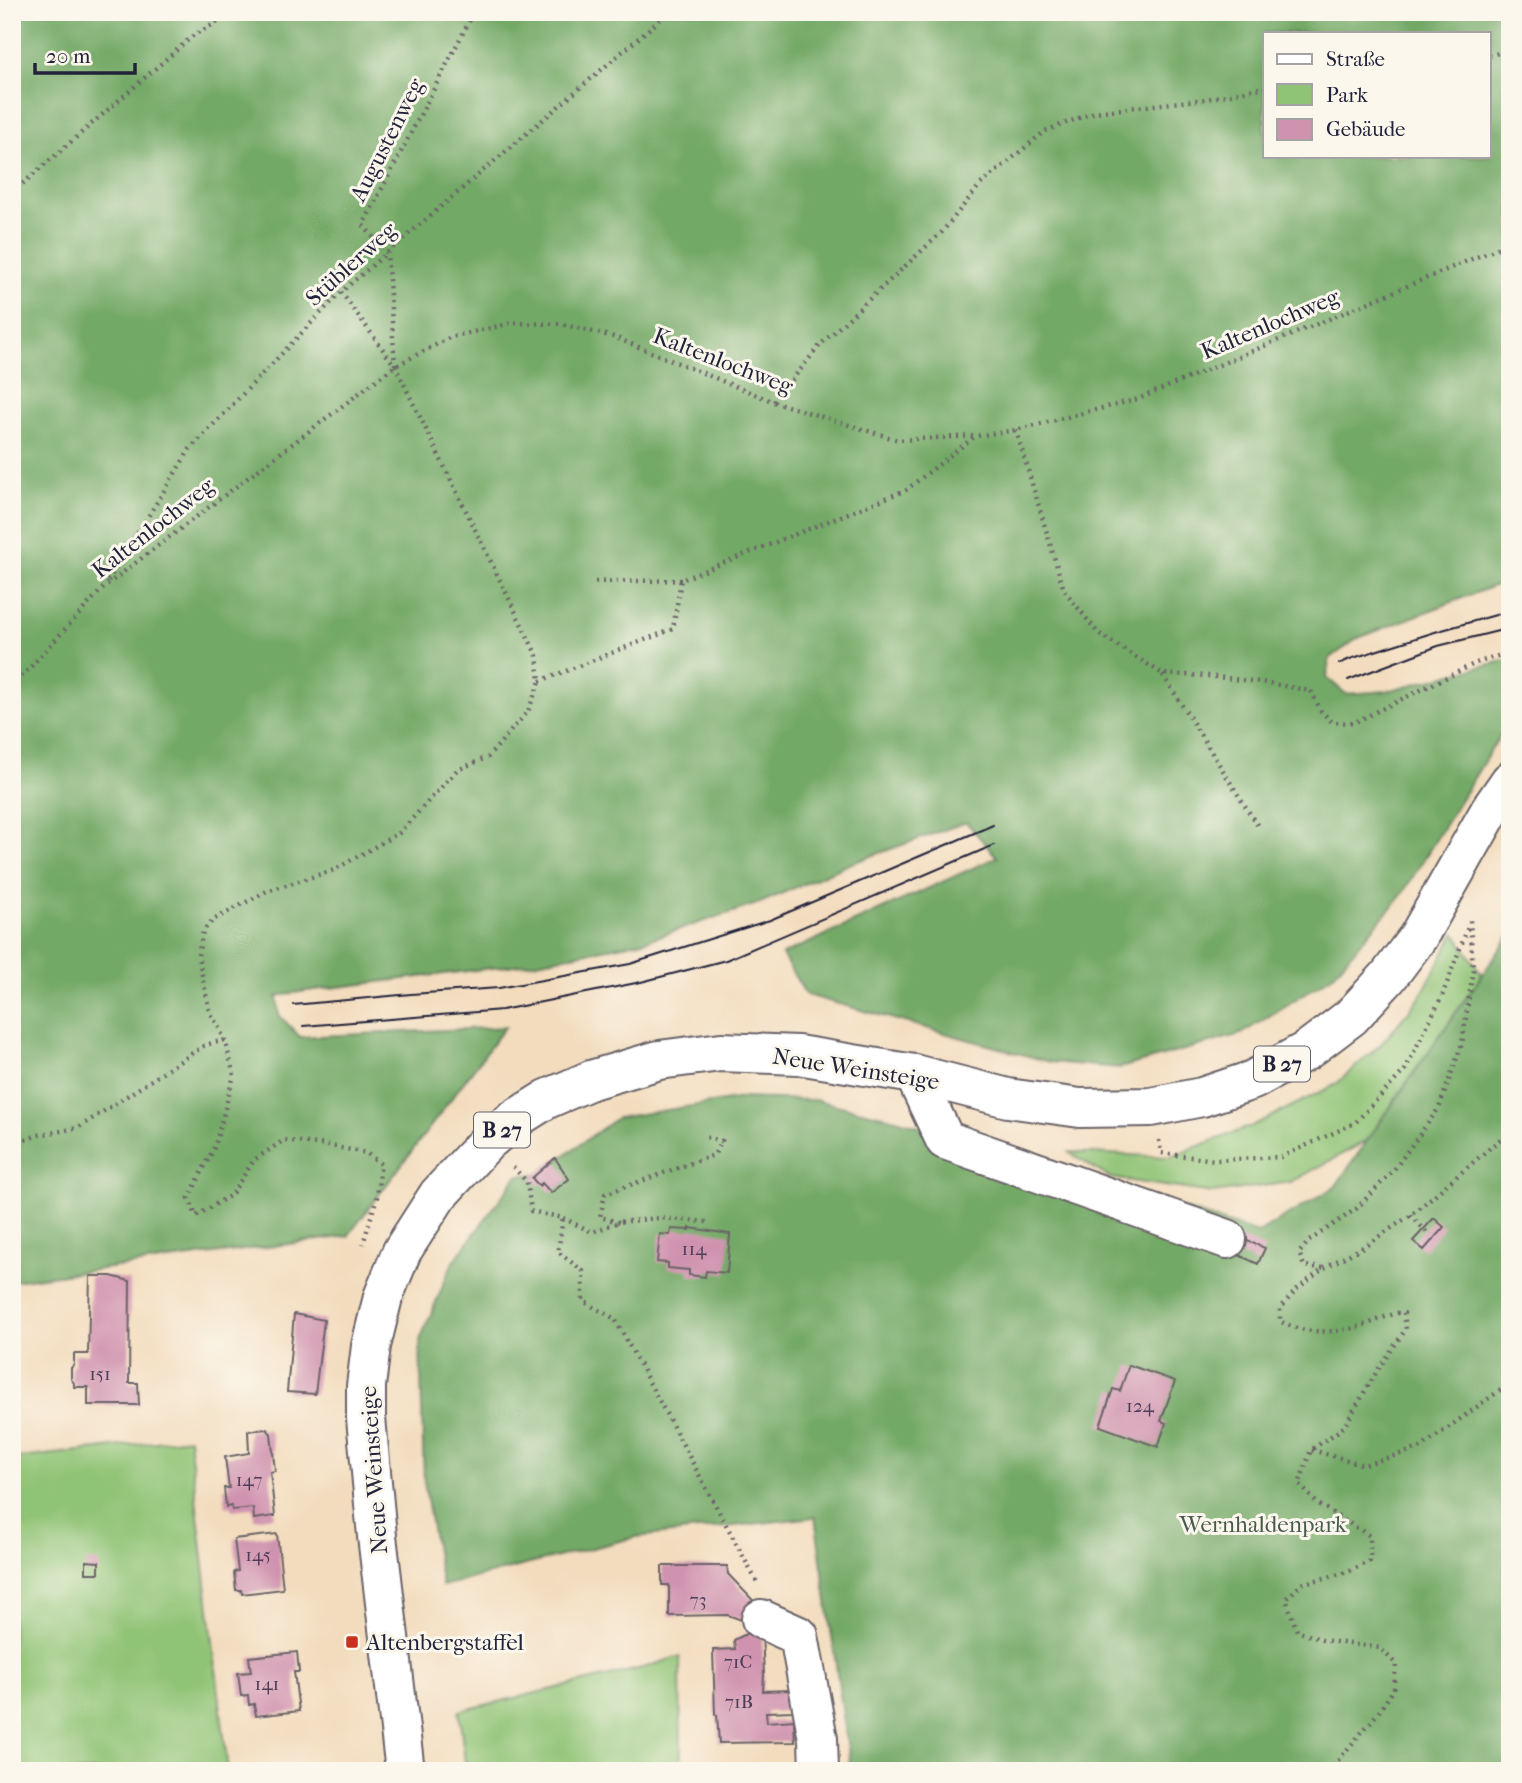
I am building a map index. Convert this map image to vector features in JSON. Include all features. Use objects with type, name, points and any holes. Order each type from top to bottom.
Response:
[{"type":"main road","name":"Neue Weinsteige","points":[[405,1771],[366,1418],[366,1386],[371,1346],[383,1297],[402,1251],[438,1195],[487,1142],[512,1121],[547,1098],[591,1080],[659,1060],[721,1052],[798,1055],[914,1074],[1008,1098],[1080,1108],[1151,1107],[1202,1097],[1253,1080],[1306,1051],[1351,1017],[1388,977],[1418,937],[1492,807],[1510,781]]},
{"type":"main road","points":[[914,1074],[945,1140],[1227,1239]]},
{"type":"main road","points":[[762,1606],[799,1636],[818,1739],[819,1771]]},
{"type":"path","points":[[12,193],[194,35],[236,12]]},
{"type":"path","name":"Augustenweg","points":[[387,253],[363,225],[474,12]]},
{"type":"path","name":"Stüblerweg","points":[[105,586],[190,449],[341,292],[669,12]]},
{"type":"path","points":[[1490,56],[1510,49]]},
{"type":"path","points":[[774,402],[821,344],[942,232],[980,185],[1045,131],[1095,112],[1206,99],[1263,87]]},
{"type":"path","name":"Kaltenlochweg","points":[[12,687],[105,586],[395,366],[451,337],[512,323],[561,324],[614,337],[774,402],[898,440],[976,436],[1016,430],[1138,399],[1510,243]]},
{"type":"path","points":[[387,253],[395,366]]},
{"type":"path","points":[[341,292],[395,366],[537,656],[540,681],[528,711],[488,757],[457,770],[400,833],[334,870],[267,891],[213,920],[203,931],[198,956],[209,1009],[225,1040],[234,1075],[215,1146],[189,1198],[196,1216],[231,1195],[254,1160],[284,1140],[326,1145],[366,1153],[381,1164],[377,1197],[361,1249]]},
{"type":"path","points":[[1016,430],[1064,590],[1098,633],[1163,674],[1259,828]]},
{"type":"path","points":[[595,582],[681,580],[906,491],[976,436]]},
{"type":"path","points":[[540,681],[673,629],[681,580]]},
{"type":"path","points":[[1163,674],[1209,676],[1311,691],[1321,711],[1332,722],[1353,723],[1476,663],[1510,652]]},
{"type":"path","points":[[1151,1107],[1161,1153],[1215,1160],[1281,1157],[1354,1123],[1405,1070],[1443,994],[1470,920],[1473,970],[1462,1044],[1439,1108],[1393,1171],[1356,1209],[1309,1241],[1299,1253],[1304,1266],[1324,1268]]},
{"type":"path","points":[[12,941],[12,950]]},
{"type":"path","points":[[12,1144],[39,1135],[78,1128],[205,1045],[225,1040]]},
{"type":"path","points":[[1329,1771],[1378,1713],[1394,1689],[1396,1664],[1380,1648],[1322,1640],[1297,1631],[1286,1599],[1301,1584],[1348,1572],[1370,1561],[1370,1536],[1318,1504],[1299,1484],[1311,1450],[1344,1427],[1406,1329],[1404,1313],[1397,1313],[1345,1330],[1307,1331],[1292,1328],[1280,1321],[1280,1309],[1296,1290],[1324,1268],[1363,1247],[1411,1215],[1509,1132]]},
{"type":"path","points":[[619,1222],[600,1217],[605,1194],[714,1155],[722,1140],[702,1136]]},
{"type":"path","points":[[487,1142],[527,1182],[531,1211],[563,1218],[592,1231],[619,1222],[659,1218],[708,1222]]},
{"type":"path","points":[[1411,1215],[1429,1234]]},
{"type":"path","points":[[563,1218],[558,1252],[583,1271],[583,1301],[615,1319],[762,1606]]},
{"type":"path","points":[[1311,1450],[1364,1465],[1420,1448],[1510,1383]]},
{"type":"green space","points":[[12,12],[1510,12],[1510,583],[1499,584],[1358,638],[1329,659],[1327,678],[1346,694],[1387,691],[1510,659],[1510,725],[1501,734],[1401,896],[1332,976],[1241,1034],[1120,1068],[1050,1062],[806,995],[782,955],[997,857],[966,822],[849,864],[760,903],[644,941],[532,963],[277,996],[279,1015],[300,1037],[505,1027],[348,1236],[12,1281]]},
{"type":"green space","points":[[1455,933],[1482,975],[1366,1141],[1291,1182],[1213,1193],[1110,1178],[1068,1152],[1170,1157],[1252,1126],[1335,1085],[1381,1044],[1419,999]]},
{"type":"green space","name":"Wernhaldenpark","points":[[1510,935],[1510,1771],[851,1771],[815,1517],[636,1537],[442,1586],[424,1482],[420,1340],[452,1264],[517,1176],[538,1174],[617,1118],[742,1098],[815,1100],[896,1119],[1258,1233],[1335,1187]]},
{"type":"green space","points":[[189,1438],[228,1771],[12,1771],[15,1769],[12,1758],[12,1459]]},
{"type":"green space","points":[[680,1656],[681,1771],[466,1771],[459,1711],[643,1668]]},
{"type":"building","points":[[555,1158],[569,1179],[551,1193],[542,1183],[539,1186],[532,1178]]},
{"type":"building","points":[[1434,1218],[1444,1227],[1424,1250],[1413,1241]]},
{"type":"building","points":[[690,1228],[730,1234],[727,1273],[706,1271],[705,1277],[689,1275],[689,1270],[668,1268],[668,1263],[657,1262],[660,1234],[670,1235],[671,1229]]},
{"type":"building","points":[[1240,1238],[1265,1248],[1258,1264],[1234,1253]]},
{"type":"building","points":[[90,1276],[111,1276],[130,1281],[129,1383],[138,1383],[139,1405],[88,1405],[88,1387],[74,1387],[71,1368],[74,1365],[74,1354],[88,1354]]},
{"type":"building","points":[[294,1314],[324,1320],[315,1394],[287,1392]]},
{"type":"building","points":[[1129,1365],[1175,1381],[1161,1421],[1166,1423],[1158,1447],[1100,1426],[1113,1389],[1120,1391]]},
{"type":"building","points":[[267,1429],[271,1434],[275,1471],[270,1472],[275,1516],[254,1519],[253,1508],[232,1510],[231,1506],[226,1507],[224,1488],[229,1488],[225,1457],[249,1453],[248,1431]]},
{"type":"building","points":[[277,1534],[283,1589],[242,1594],[241,1590],[236,1590],[234,1572],[238,1571],[234,1539]]},
{"type":"building","points":[[86,1561],[99,1562],[99,1573],[86,1573]]},
{"type":"building","points":[[662,1566],[727,1566],[728,1574],[764,1612],[758,1626],[728,1615],[669,1616],[669,1585],[662,1585]]},
{"type":"building","points":[[762,1632],[763,1691],[792,1690],[793,1711],[766,1712],[767,1722],[794,1720],[795,1742],[719,1743],[715,1714],[713,1650],[735,1649],[734,1640],[746,1634]]},
{"type":"building","points":[[297,1652],[299,1672],[294,1672],[299,1711],[256,1716],[254,1704],[249,1705],[248,1695],[241,1696],[238,1673],[251,1672],[249,1657]]},
{"type":"building","points":[[302,1765],[303,1771],[271,1769]]},
{"type":"tram line","points":[[1339,664],[1435,632],[1510,611]]},
{"type":"tram line","points":[[1348,680],[1438,646],[1510,628]]},
{"type":"tram line","points":[[293,1005],[499,988],[630,964],[770,920],[993,825]]},
{"type":"tram line","points":[[303,1026],[502,1010],[641,982],[726,960],[994,845]]},
{"type":"place","name":"Altenbergstaffel","points":[[352,1642]]}]
